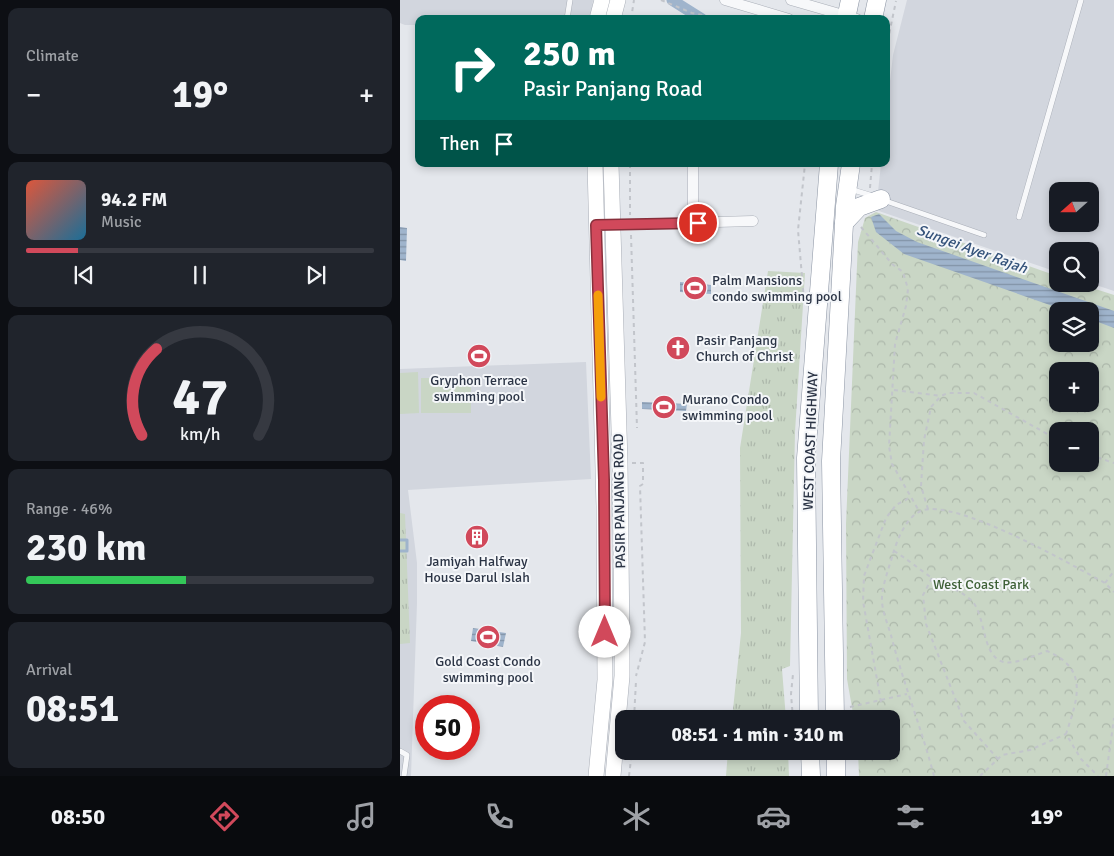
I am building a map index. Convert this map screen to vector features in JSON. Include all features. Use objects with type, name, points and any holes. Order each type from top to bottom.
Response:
[{"type":"highway","points":[[874,15],[878,0]]},
{"type":"highway","name":"WEST COAST HIGHWAY","points":[[840,710],[830,461],[852,224],[845,185],[850,167]]},
{"type":"highway","name":"WEST COAST HIGHWAY","points":[[809,710],[806,458],[828,168]]},
{"type":"highway","points":[[852,224],[859,207],[876,197]]},
{"type":"highway","points":[[810,760],[811,776]]},
{"type":"highway","points":[[836,760],[836,776]]},
{"type":"main road","points":[[598,15],[602,0]]},
{"type":"main road","points":[[614,15],[618,0]]},
{"type":"main road","name":"PASIR PANJANG ROAD","points":[[595,167],[603,460],[605,680],[596,776]]},
{"type":"main road","name":"PASIR PANJANG ROAD","points":[[611,167],[620,462],[622,676],[613,776]]},
{"type":"street","points":[[725,0],[776,15]]},
{"type":"street","points":[[790,0],[850,13]]},
{"type":"street","points":[[693,167],[693,223]]},
{"type":"street","points":[[596,225],[753,221]]},
{"type":"lane","points":[[568,15],[570,0]]},
{"type":"lane","points":[[1019,217],[1080,0]]},
{"type":"lane","points":[[845,185],[984,235]]},
{"type":"lane","points":[[603,460],[620,462]]},
{"type":"lane","points":[[400,751],[406,755],[404,776]]},
{"type":"path","points":[[632,15],[634,0]]},
{"type":"path","points":[[661,0],[702,15]]},
{"type":"path","points":[[888,0],[897,1],[890,32]]},
{"type":"path","points":[[630,167],[630,225],[637,428]]},
{"type":"path","points":[[872,167],[876,197]]},
{"type":"path","points":[[852,224],[892,264],[903,272],[908,289],[906,306],[895,344],[894,390],[889,446],[892,464],[919,511]]},
{"type":"path","points":[[894,390],[941,396]]},
{"type":"path","points":[[928,509],[921,486],[924,440],[931,407],[941,396],[948,393],[974,393],[1049,435]]},
{"type":"path","points":[[1099,457],[1114,463]]},
{"type":"path","points":[[620,462],[643,463],[643,484],[640,486],[646,642],[636,677],[634,710]]},
{"type":"path","points":[[881,702],[863,601],[864,576],[886,518],[896,505],[911,497]]},
{"type":"path","points":[[934,776],[907,694],[882,601],[894,550],[909,521],[919,511],[928,509],[950,511],[1032,542],[1105,583],[1114,592]]},
{"type":"path","points":[[894,550],[932,578],[966,595],[980,615],[988,648],[999,660],[1014,662],[1047,651],[1066,662],[1077,681],[1077,702],[1066,734],[1030,750],[1002,755],[980,776]]},
{"type":"path","points":[[1105,583],[1114,570]]},
{"type":"path","points":[[932,578],[923,595],[926,624],[964,721],[998,759]]},
{"type":"path","points":[[791,694],[792,710]]},
{"type":"path","points":[[851,710],[907,694]]},
{"type":"path","points":[[1106,776],[1114,718]]},
{"type":"path","points":[[1066,734],[1081,759],[1098,776]]},
{"type":"path","points":[[629,776],[631,760]]},
{"type":"shaded area","points":[[400,0],[593,0],[591,15],[415,15],[415,25],[400,23]]},
{"type":"shaded area","points":[[907,0],[1114,0],[1114,291],[1099,286],[1099,242],[1049,242],[1049,269],[876,210],[881,167],[890,167],[890,81],[893,55]]},
{"type":"shaded area","points":[[586,362],[591,479],[408,490],[417,563],[417,603],[411,776],[400,776],[400,369]]},
{"type":"green space","name":"West Coast Park","points":[[876,212],[1049,273],[1049,292],[1099,292],[1099,290],[1114,295],[1114,776],[859,776],[858,760],[900,760],[900,710],[852,710],[847,679],[846,524],[858,242],[865,218]]},
{"type":"green space","points":[[768,271],[805,273],[795,432],[790,666],[782,669],[785,710],[733,710],[741,633],[740,448]]},
{"type":"green space","points":[[418,372],[419,413],[400,414],[400,373]]},
{"type":"green space","points":[[421,378],[471,378],[471,413],[421,413]]},
{"type":"green space","points":[[400,513],[405,514],[410,643],[400,644]]},
{"type":"green space","points":[[727,760],[788,760],[789,776],[726,776]]},
{"type":"water","points":[[879,214],[896,231],[917,242],[1049,288],[1049,292],[1060,292],[1088,302],[1049,302],[1049,305],[904,254],[876,232],[871,217]]},
{"type":"water","points":[[400,227],[407,228],[406,261],[400,260]]},
{"type":"water","name":"Palm Mansions condo swimming pool","points":[[680,282],[711,285],[711,294],[680,292]]},
{"type":"water","points":[[1099,306],[1114,311],[1114,328],[1099,322]]},
{"type":"water","name":"Gryphon Terrace swimming pool","points":[[471,351],[488,351],[488,361],[470,361]]},
{"type":"water","name":"Murano Condo swimming pool","points":[[642,402],[687,404],[686,411],[642,409]]},
{"type":"water","name":"Gold Coast Condo swimming pool","points":[[473,628],[506,633],[503,647],[471,641]]},
{"type":"waterway","name":"Sungei Ayer Rajah","points":[[672,0],[696,15]]},
{"type":"waterway","points":[[400,540],[407,540],[407,551],[400,551]]},
{"type":"slow traffic","points":[[598,295],[601,397]]},
{"type":"place","name":"Palm Mansions condo swimming pool","points":[[695,288]]},
{"type":"place","name":"Pasir Panjang Church of Christ","points":[[678,348]]},
{"type":"place","name":"Gryphon Terrace swimming pool","points":[[479,356]]},
{"type":"place","name":"Murano Condo swimming pool","points":[[664,407]]},
{"type":"place","name":"Jamiyah Halfway House Darul Islah","points":[[477,537]]},
{"type":"place","name":"Gold Coast Condo swimming pool","points":[[488,637]]},
{"type":"route","points":[[605,632],[605,518],[596,225],[698,223]]}]
